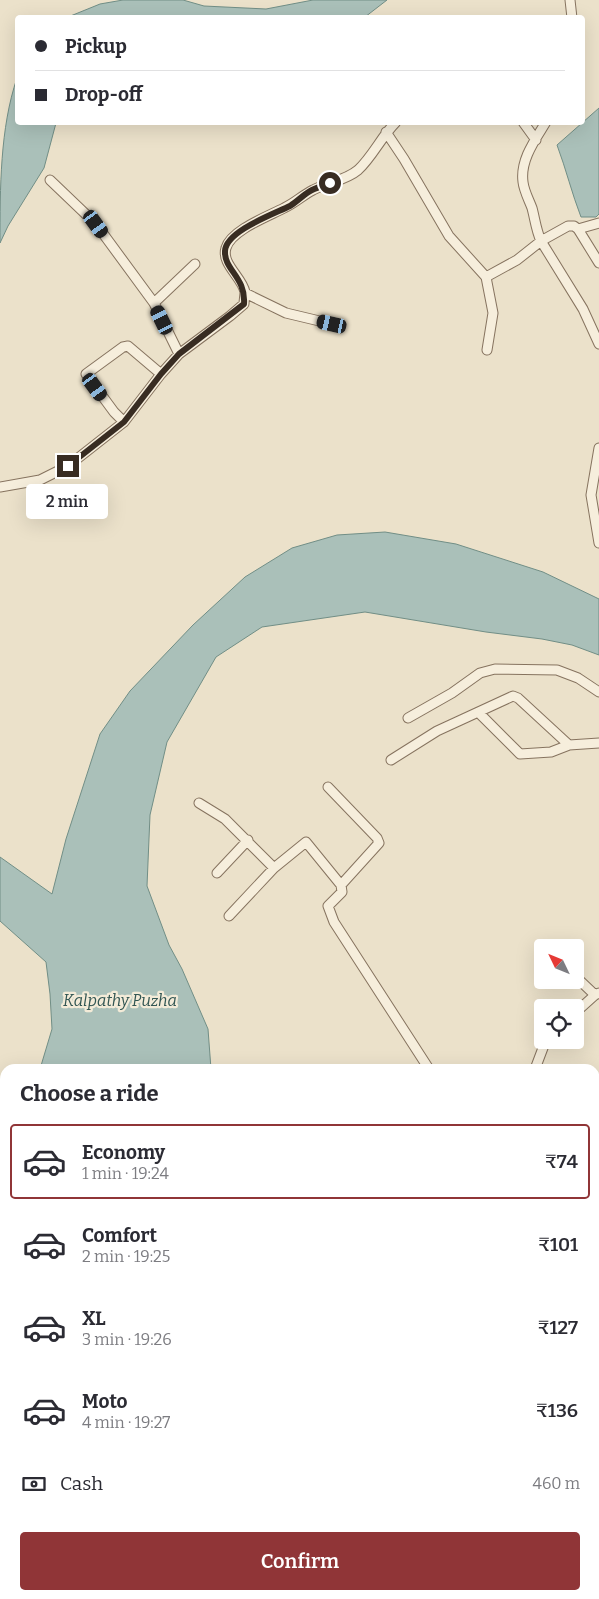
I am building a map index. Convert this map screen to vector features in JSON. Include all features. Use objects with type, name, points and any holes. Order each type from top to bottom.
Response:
[{"type":"street","points":[[570,0],[572,15]]},
{"type":"street","points":[[0,488],[40,480],[68,466],[124,422],[179,354],[244,304],[245,293],[240,281],[226,260],[225,249],[231,239],[247,227],[292,205],[312,190],[349,177],[367,160],[393,125]]},
{"type":"street","points":[[525,125],[536,140]]},
{"type":"street","points":[[544,125],[523,167],[523,184],[541,241],[583,310],[599,344]]},
{"type":"street","points":[[386,132],[449,236],[486,277],[493,313],[487,350]]},
{"type":"street","points":[[50,180],[96,224],[154,303],[179,354]]},
{"type":"street","points":[[578,229],[599,223]]},
{"type":"street","points":[[486,277],[517,260],[541,241],[568,226],[574,226],[578,229],[599,263]]},
{"type":"street","points":[[154,303],[194,264]]},
{"type":"street","points":[[245,293],[286,313],[332,324]]},
{"type":"street","points":[[124,422],[114,412],[86,374],[123,347],[128,346],[161,374]]},
{"type":"street","points":[[599,448],[591,495],[599,543]]},
{"type":"street","points":[[408,718],[452,693],[480,673],[494,669],[557,670],[578,678],[599,692]]},
{"type":"street","points":[[391,760],[437,731],[513,696],[518,698],[569,745]]},
{"type":"street","points":[[479,713],[520,754],[550,752],[569,745],[599,743]]},
{"type":"street","points":[[328,787],[377,838],[379,843],[341,885]]},
{"type":"street","points":[[199,803],[225,819],[274,868]]},
{"type":"street","points":[[216,873],[248,840]]},
{"type":"street","points":[[229,916],[274,868],[306,842],[341,885],[342,892],[328,906],[334,922],[426,1064]]},
{"type":"street","points":[[584,983],[597,994],[584,1005]]},
{"type":"street","points":[[537,1064],[543,1049]]},
{"type":"water","points":[[123,0],[183,0],[204,6],[266,9],[313,0],[387,0],[368,15],[73,15],[100,4]]},
{"type":"water","points":[[15,84],[15,125],[55,125],[44,168],[8,226],[0,243],[2,159],[11,97]]},
{"type":"water","points":[[599,108],[599,214],[596,217],[581,217],[557,145],[580,125],[585,125],[585,120]]},
{"type":"water","name":"Kalpathy Puzha","points":[[385,532],[456,544],[543,572],[599,599],[599,655],[572,645],[542,639],[486,632],[365,612],[262,627],[216,657],[167,742],[150,815],[147,886],[169,945],[182,969],[208,1029],[211,1064],[42,1064],[52,1029],[46,962],[0,921],[0,857],[52,894],[66,839],[100,734],[130,691],[193,625],[245,577],[292,548],[337,535]]},
{"type":"route","points":[[68,466],[124,422],[179,354],[244,304],[245,293],[240,281],[226,260],[225,249],[231,239],[247,227],[292,205],[312,190],[330,183]]}]
